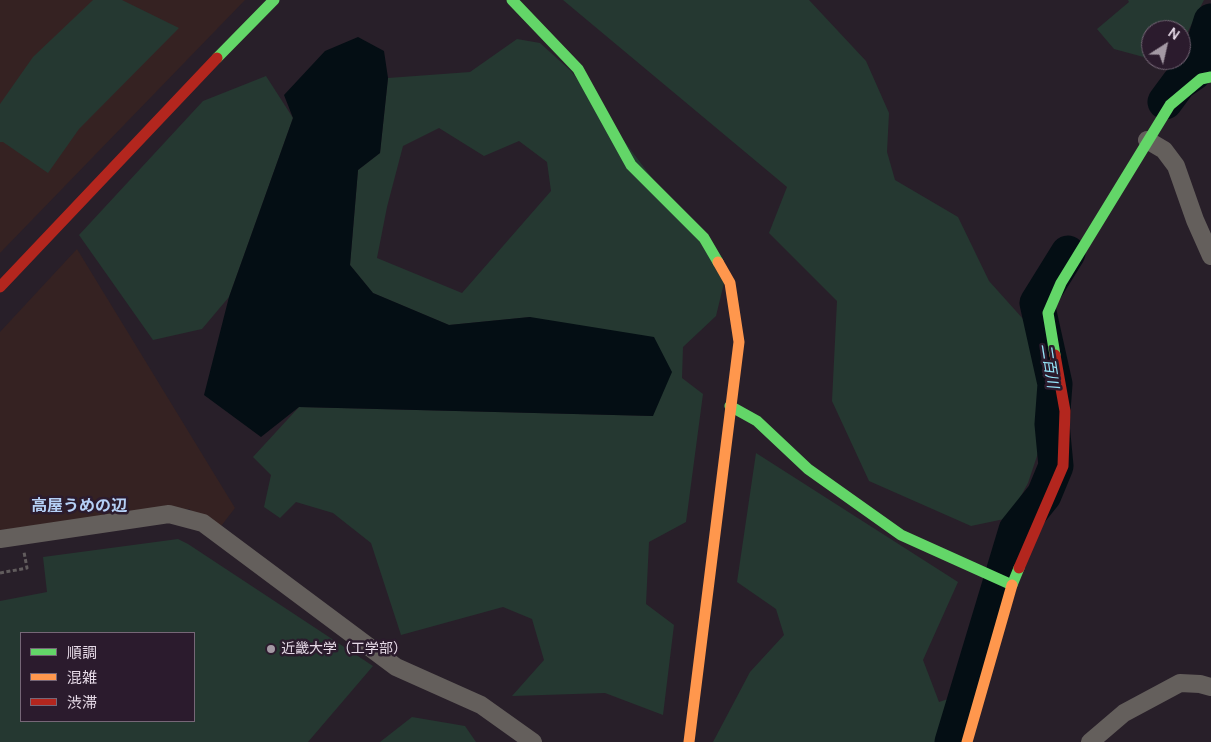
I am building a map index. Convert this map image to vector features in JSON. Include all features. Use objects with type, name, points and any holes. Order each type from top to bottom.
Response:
[{"type":"street","points":[[0,287],[199,76],[274,0]]},
{"type":"street","points":[[512,0],[578,69],[631,165],[704,238],[730,282],[739,342],[689,742]]},
{"type":"street","points":[[967,742],[1012,585],[1063,466],[1065,411],[1048,313],[1061,283],[1170,105],[1201,79],[1211,77]]},
{"type":"street","points":[[1147,140],[1164,150],[1176,166],[1195,220],[1211,256]]},
{"type":"street","points":[[730,406],[757,421],[808,470],[901,535],[1012,585]]},
{"type":"street","points":[[0,539],[168,514],[203,523],[396,667],[481,705],[533,742]]},
{"type":"street","points":[[1090,742],[1124,713],[1180,684],[1207,682]]},
{"type":"path","points":[[0,573],[28,568],[21,536]]},
{"type":"shaded area","points":[[0,0],[245,0],[0,253]]},
{"type":"shaded area","points":[[358,37],[384,51],[388,78],[380,153],[358,170],[350,265],[373,293],[449,325],[530,317],[654,337],[672,372],[653,416],[299,407],[261,437],[204,395],[229,297],[293,118],[284,95],[325,51]]},
{"type":"shaded area","points":[[77,249],[235,508],[218,530],[189,509],[0,530],[0,332]]},
{"type":"green space","points":[[93,0],[122,0],[179,28],[79,129],[48,173],[3,142],[0,142],[0,104],[33,57]]},
{"type":"green space","points":[[563,0],[809,0],[866,61],[889,113],[887,152],[895,180],[958,217],[989,281],[1033,330],[1044,371],[1046,429],[1028,483],[1009,518],[971,526],[869,481],[832,401],[837,301],[769,233],[787,187]]},
{"type":"green space","points":[[1128,0],[1204,0],[1191,25],[1191,20],[1141,20],[1141,56],[1114,49],[1097,29],[1129,2]]},
{"type":"green space","points":[[517,39],[540,43],[571,71],[699,240],[724,283],[716,316],[683,347],[682,378],[703,394],[686,522],[649,542],[646,604],[674,625],[663,715],[605,693],[512,696],[544,660],[532,619],[503,607],[401,635],[371,543],[333,513],[296,502],[280,518],[264,507],[271,475],[253,457],[299,407],[653,416],[530,317],[449,325],[373,293],[350,265],[358,170],[380,153],[388,78],[470,72]],"holes":[[[439,128],[484,156],[519,141],[547,162],[551,191],[462,293],[377,258],[387,207],[403,146]]]},
{"type":"green space","points":[[266,76],[293,118],[229,297],[202,329],[153,340],[79,235],[203,101]]},
{"type":"green space","points":[[756,453],[958,582],[923,660],[939,702],[954,697],[943,742],[713,742],[750,672],[784,635],[776,609],[737,582]]},
{"type":"green space","name":"近畿大学（工学部）","points":[[178,539],[373,666],[308,742],[0,742],[0,601],[47,592],[43,557]]},
{"type":"green space","points":[[412,717],[465,726],[476,742],[380,742]]},
{"type":"waterway","name":"二百川","points":[[1165,102],[1179,83],[1195,72],[1211,21]]},
{"type":"waterway","name":"二百川","points":[[952,742],[1016,530],[1044,495],[1056,466],[1052,424],[1055,384],[1037,303],[1068,253]]},
{"type":"traffic: fast","points":[[217,58],[274,0]]},
{"type":"traffic: fast","points":[[512,0],[578,69],[631,165],[704,238],[718,262]]},
{"type":"traffic: fast","points":[[1055,355],[1048,313],[1061,283],[1170,105],[1201,79],[1211,77]]},
{"type":"traffic: fast","points":[[730,406],[757,421],[808,469],[901,535],[1012,585],[1019,568]]},
{"type":"traffic: slow","points":[[689,742],[739,342],[730,283],[718,262]]},
{"type":"traffic: slow","points":[[967,742],[1012,585]]},
{"type":"traffic: jam","points":[[0,287],[217,58]]},
{"type":"traffic: jam","points":[[1019,568],[1063,466],[1065,411],[1055,355]]},
{"type":"place","name":"近畿大学（工学部）","points":[[271,649]]},
{"type":"district","name":"高屋うめの辺","points":[[79,507]]}]
